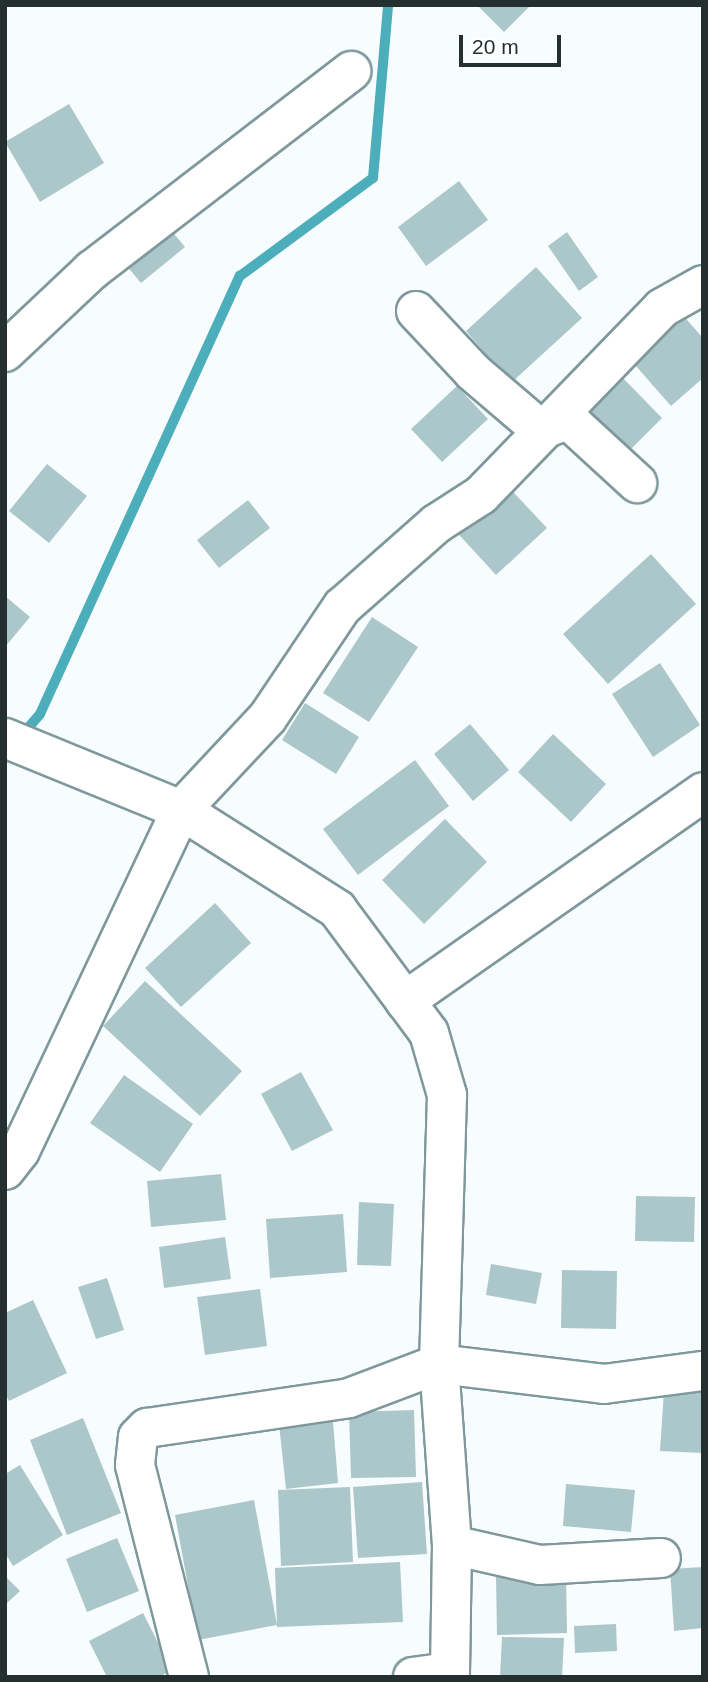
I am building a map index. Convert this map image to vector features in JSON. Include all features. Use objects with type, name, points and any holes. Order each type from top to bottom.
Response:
[{"type":"street","points":[[5,352],[92,270],[351,71]]},
{"type":"street","points":[[5,1170],[19,1150],[181,810],[268,717],[342,607],[436,524],[481,495],[662,308],[703,285]]},
{"type":"street","points":[[416,311],[472,372],[541,430]]},
{"type":"street","points":[[541,430],[565,421],[574,425],[637,483]]},
{"type":"street","points":[[21,744],[181,810],[337,909],[429,1033],[447,1095],[439,1364],[452,1545],[438,1675]]},
{"type":"street","points":[[405,1001],[703,792]]},
{"type":"street","points":[[190,1677],[135,1465],[138,1437],[147,1427],[349,1398],[439,1364],[604,1384],[703,1371]]},
{"type":"street","points":[[452,1545],[540,1565],[662,1558]]},
{"type":"building","points":[[477,5],[531,5],[504,32]]},
{"type":"building","points":[[69,104],[104,163],[40,202],[5,142]]},
{"type":"building","points":[[459,181],[488,220],[426,266],[398,227]]},
{"type":"building","points":[[165,223],[185,247],[141,283],[121,259]]},
{"type":"building","points":[[567,232],[598,277],[579,291],[548,246]]},
{"type":"building","points":[[536,267],[582,318],[511,383],[466,331]]},
{"type":"building","points":[[679,311],[703,338],[703,378],[671,406],[628,357]]},
{"type":"building","points":[[619,374],[662,418],[616,464],[573,420]]},
{"type":"building","points":[[457,386],[488,419],[442,462],[411,429]]},
{"type":"building","points":[[47,464],[87,496],[49,543],[9,511]]},
{"type":"building","points":[[501,479],[547,528],[496,575],[451,526]]},
{"type":"building","points":[[248,500],[270,528],[219,568],[197,540]]},
{"type":"building","points":[[651,554],[696,604],[608,684],[563,634]]},
{"type":"building","points":[[5,596],[30,617],[5,647]]},
{"type":"building","points":[[372,617],[418,647],[369,722],[323,693]]},
{"type":"building","points":[[660,663],[700,725],[653,757],[612,694]]},
{"type":"building","points":[[305,703],[359,737],[336,774],[282,740]]},
{"type":"building","points":[[470,724],[509,770],[473,801],[434,754]]},
{"type":"building","points":[[553,734],[606,784],[571,822],[518,772]]},
{"type":"building","points":[[415,760],[449,806],[358,875],[323,829]]},
{"type":"building","points":[[445,819],[487,862],[424,924],[382,880]]},
{"type":"building","points":[[215,903],[251,943],[181,1007],[145,968]]},
{"type":"building","points":[[145,981],[242,1071],[200,1116],[103,1026]]},
{"type":"building","points":[[301,1072],[333,1130],[292,1151],[261,1094]]},
{"type":"building","points":[[124,1075],[193,1124],[160,1172],[90,1123]]},
{"type":"building","points":[[221,1174],[226,1220],[151,1227],[147,1181]]},
{"type":"building","points":[[636,1196],[695,1197],[694,1242],[635,1241]]},
{"type":"building","points":[[359,1202],[394,1204],[391,1266],[357,1265]]},
{"type":"building","points":[[343,1214],[347,1272],[270,1278],[266,1219]]},
{"type":"building","points":[[225,1237],[231,1279],[164,1288],[159,1247]]},
{"type":"building","points":[[491,1264],[542,1273],[536,1304],[486,1295]]},
{"type":"building","points":[[562,1270],[617,1271],[616,1329],[561,1328]]},
{"type":"building","points":[[107,1278],[124,1330],[96,1339],[78,1287]]},
{"type":"building","points":[[260,1289],[267,1346],[205,1355],[197,1297]]},
{"type":"building","points":[[33,1300],[67,1373],[9,1401],[5,1393],[5,1313]]},
{"type":"building","points":[[664,1391],[703,1393],[703,1453],[660,1451]]},
{"type":"building","points":[[332,1409],[338,1483],[286,1489],[278,1415]]},
{"type":"building","points":[[414,1410],[416,1477],[351,1478],[349,1412]]},
{"type":"building","points":[[83,1418],[121,1513],[67,1535],[30,1440]]},
{"type":"building","points":[[20,1465],[63,1535],[13,1566],[5,1553],[5,1474]]},
{"type":"building","points":[[422,1482],[427,1554],[358,1558],[353,1487]]},
{"type":"building","points":[[566,1484],[635,1490],[631,1532],[563,1526]]},
{"type":"building","points":[[350,1487],[353,1562],[281,1566],[278,1490]]},
{"type":"building","points":[[254,1500],[277,1625],[198,1640],[175,1515]]},
{"type":"building","points":[[117,1538],[139,1591],[87,1612],[66,1559]]},
{"type":"building","points":[[400,1562],[403,1622],[277,1627],[275,1568]]},
{"type":"building","points":[[703,1567],[703,1628],[674,1631],[670,1569]]},
{"type":"building","points":[[566,1575],[567,1633],[497,1635],[496,1577]]},
{"type":"building","points":[[5,1576],[20,1591],[5,1605]]},
{"type":"building","points":[[143,1613],[172,1670],[159,1677],[107,1677],[89,1641]]},
{"type":"building","points":[[616,1624],[617,1651],[575,1653],[574,1626]]},
{"type":"building","points":[[502,1637],[564,1638],[562,1677],[500,1677]]},
{"type":"waterway","points":[[21,736],[40,714],[240,276],[373,178],[388,5]]}]
